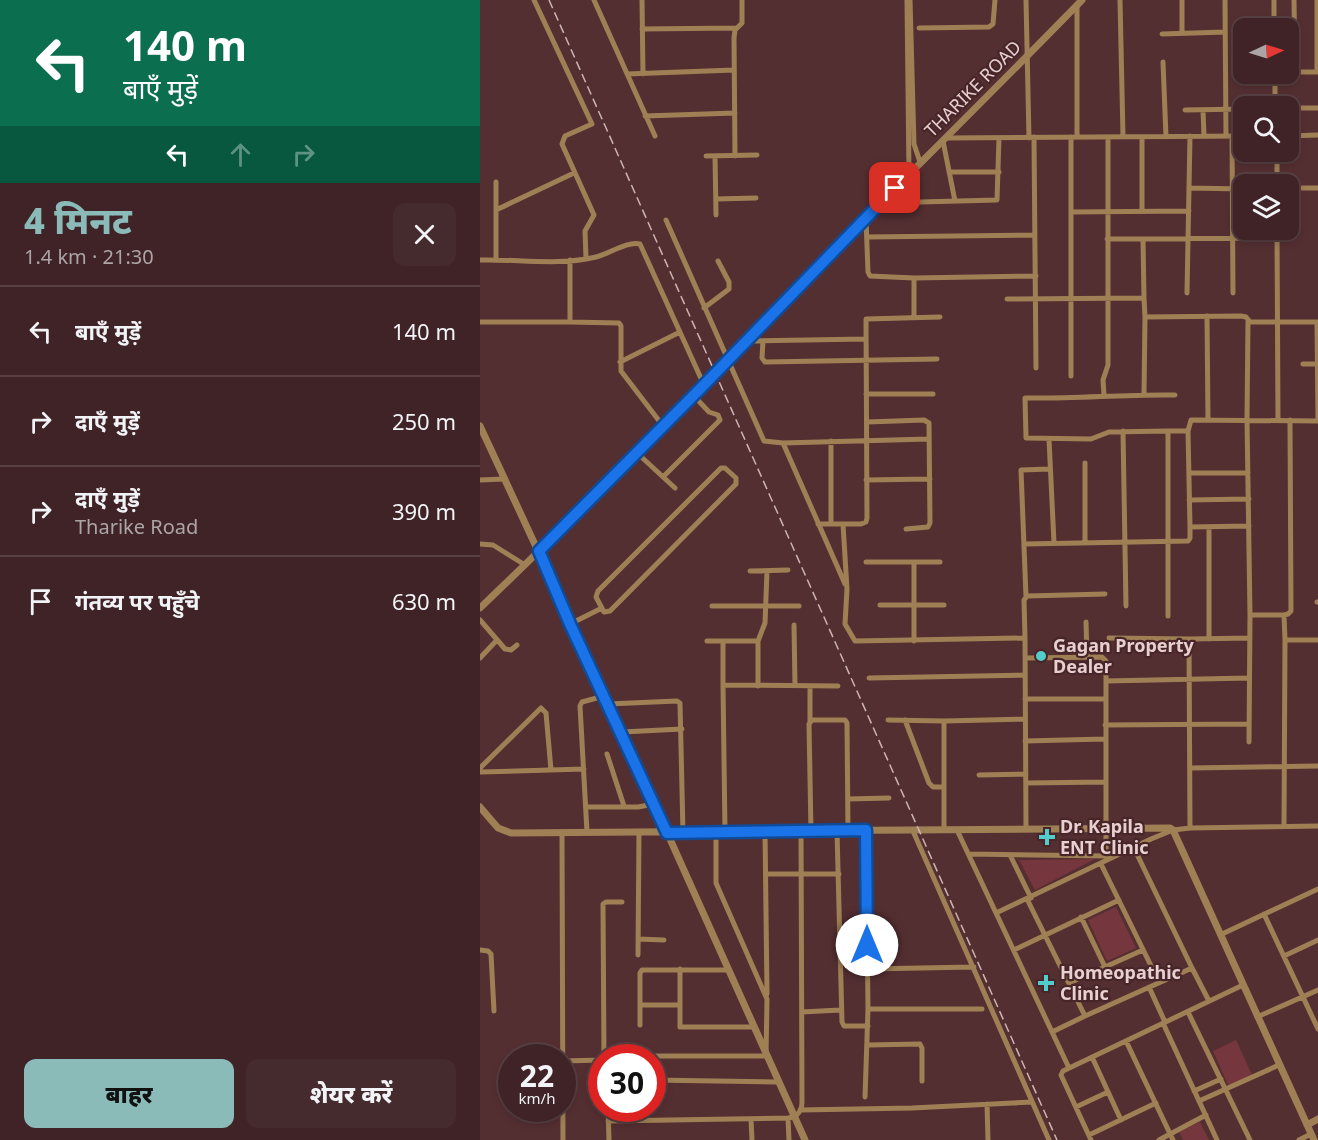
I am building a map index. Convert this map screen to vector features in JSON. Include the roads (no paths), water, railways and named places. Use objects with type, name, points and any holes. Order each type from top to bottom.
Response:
[{"type":"street","points":[[534,0],[592,124],[562,139],[563,149],[594,215],[585,231],[586,259]]},
{"type":"street","points":[[594,0],[654,136]]},
{"type":"street","points":[[642,0],[643,74]]},
{"type":"street","points":[[735,156],[734,38],[737,28],[742,23],[742,0]]},
{"type":"street","points":[[909,0],[914,144],[920,162]]},
{"type":"street","points":[[909,0],[909,173]]},
{"type":"street","points":[[919,28],[989,27],[993,24],[995,0]]},
{"type":"street","points":[[1026,0],[1036,276],[1036,368]]},
{"type":"street","points":[[1120,0],[1123,137]]},
{"type":"street","points":[[1182,0],[1182,33]]},
{"type":"street","points":[[1189,188],[1233,189],[1226,109],[1225,0]]},
{"type":"street","points":[[1274,0],[1274,18]]},
{"type":"street","points":[[1294,0],[1294,18]]},
{"type":"street","points":[[1299,72],[1318,72],[1317,0]]},
{"type":"street","points":[[1071,376],[1071,212],[1080,2]]},
{"type":"street","name":"THARIKE ROAD","points":[[480,608],[704,385],[909,173],[1080,2]]},
{"type":"street","points":[[642,29],[737,28]]},
{"type":"street","points":[[1162,34],[1225,32]]},
{"type":"street","points":[[1163,62],[1166,136]]},
{"type":"street","points":[[627,74],[734,70]]},
{"type":"street","points":[[1299,108],[1318,108]]},
{"type":"street","points":[[1185,110],[1233,109]]},
{"type":"street","points":[[1203,110],[1204,136]]},
{"type":"street","points":[[645,116],[735,113]]},
{"type":"street","points":[[1299,136],[1318,135]]},
{"type":"street","points":[[1187,293],[1190,136]]},
{"type":"street","points":[[955,201],[944,140],[1233,136]]},
{"type":"street","points":[[1104,395],[1103,380],[1108,365],[1108,137]]},
{"type":"street","points":[[1142,137],[1142,211]]},
{"type":"street","points":[[882,203],[997,200],[999,138]]},
{"type":"street","points":[[706,156],[757,155]]},
{"type":"street","points":[[715,156],[716,215]]},
{"type":"street","points":[[949,172],[999,172]]},
{"type":"street","points":[[496,210],[574,173]]},
{"type":"street","points":[[496,182],[496,260]]},
{"type":"street","points":[[1299,188],[1318,188]]},
{"type":"street","points":[[716,199],[756,198]]},
{"type":"street","points":[[1071,212],[1189,211]]},
{"type":"street","points":[[866,219],[870,276],[914,278],[1036,276]]},
{"type":"street","points":[[666,220],[762,438],[768,443],[929,439]]},
{"type":"street","points":[[867,237],[1034,235]]},
{"type":"street","points":[[1107,239],[1233,238]]},
{"type":"street","points":[[1143,239],[1144,394]]},
{"type":"street","points":[[1233,240],[1233,293]]},
{"type":"street","points":[[1277,240],[1278,420]]},
{"type":"street","points":[[480,260],[586,259],[607,254],[633,243],[640,244],[704,385]]},
{"type":"street","points":[[570,260],[570,322]]},
{"type":"street","points":[[704,308],[729,290],[729,282],[718,261]]},
{"type":"street","points":[[914,278],[914,317]]},
{"type":"street","points":[[1007,300],[1144,298]]},
{"type":"street","points":[[1207,316],[1208,420]]},
{"type":"street","points":[[1145,317],[1244,316],[1248,321],[1249,742]]},
{"type":"street","points":[[818,524],[866,522],[866,319],[940,317]]},
{"type":"street","points":[[1024,544],[1189,540],[1188,431],[1191,420],[1318,421],[1317,322],[1248,321]]},
{"type":"street","points":[[480,322],[619,323],[621,326],[622,375],[663,426]]},
{"type":"street","points":[[620,362],[680,332]]},
{"type":"street","points":[[746,342],[865,339]]},
{"type":"street","points":[[763,341],[762,358],[765,362],[937,358]]},
{"type":"street","points":[[1303,364],[1318,364]]},
{"type":"street","points":[[866,394],[933,394]]},
{"type":"street","points":[[1175,395],[1104,395],[1077,399],[1025,398],[1026,438],[1093,439],[1107,432],[1188,431]]},
{"type":"street","points":[[663,477],[720,420],[718,415],[709,412],[693,396]]},
{"type":"street","points":[[1250,615],[1284,615],[1291,611],[1290,420]]},
{"type":"street","points":[[867,422],[927,421],[929,423],[930,525],[906,529]]},
{"type":"street","points":[[480,426],[622,732],[766,1056],[791,1118],[805,1140]]},
{"type":"street","points":[[1123,431],[1126,606]]},
{"type":"street","points":[[1168,431],[1168,616]]},
{"type":"street","points":[[1049,439],[1053,543]]},
{"type":"street","points":[[831,441],[831,524]]},
{"type":"street","points":[[783,443],[847,589]]},
{"type":"street","points":[[636,452],[675,488]]},
{"type":"street","points":[[1085,463],[1085,543]]},
{"type":"street","points":[[724,468],[736,478],[736,484],[610,611],[606,612],[602,609],[596,597],[598,591],[719,469],[724,468]]},
{"type":"street","points":[[1026,829],[1024,638],[1026,597],[1021,470],[1050,469]]},
{"type":"street","points":[[1189,473],[1248,473]]},
{"type":"street","points":[[480,480],[504,479]]},
{"type":"street","points":[[866,480],[930,479]]},
{"type":"street","points":[[1189,500],[1249,499]]},
{"type":"street","points":[[843,524],[847,589],[845,624],[854,640],[1024,638]]},
{"type":"street","points":[[1209,526],[1209,639]]},
{"type":"street","points":[[1190,527],[1249,526]]},
{"type":"street","points":[[480,544],[493,545],[525,565]]},
{"type":"street","points":[[866,562],[939,562]]},
{"type":"street","points":[[914,562],[914,641]]},
{"type":"street","points":[[750,571],[788,570]]},
{"type":"street","points":[[758,687],[758,641],[765,626],[767,571]]},
{"type":"street","points":[[1026,597],[1029,595],[1105,594]]},
{"type":"street","points":[[880,605],[944,605]]},
{"type":"street","points":[[712,606],[799,606]]},
{"type":"street","points":[[570,624],[602,609]]},
{"type":"street","points":[[1284,615],[1284,826]]},
{"type":"street","points":[[480,620],[507,650],[517,645]]},
{"type":"street","points":[[1086,622],[1086,657]]},
{"type":"street","points":[[794,625],[795,686]]},
{"type":"street","points":[[1109,638],[1250,638]]},
{"type":"street","points":[[1189,639],[1190,828]]},
{"type":"street","points":[[480,658],[497,640]]},
{"type":"street","points":[[1285,640],[1318,640]]},
{"type":"street","points":[[707,641],[758,641]]},
{"type":"street","points":[[723,642],[724,832]]},
{"type":"street","points":[[1025,658],[1105,659],[1106,856]]},
{"type":"street","points":[[869,678],[1025,675]]},
{"type":"street","points":[[1106,681],[1249,678]]},
{"type":"street","points":[[723,685],[838,686]]},
{"type":"street","points":[[810,686],[812,831]]},
{"type":"street","points":[[587,832],[580,705],[604,696]]},
{"type":"street","points":[[1025,699],[1105,699]]},
{"type":"street","points":[[608,704],[679,701],[681,704],[683,833]]},
{"type":"street","points":[[480,770],[542,708],[546,713],[551,770]]},
{"type":"street","points":[[888,720],[944,721],[1025,718]]},
{"type":"street","points":[[810,721],[843,720],[847,722],[848,830]]},
{"type":"street","points":[[905,720],[929,783],[933,787],[944,787]]},
{"type":"street","points":[[944,721],[944,830]]},
{"type":"street","points":[[1105,725],[1249,724]]},
{"type":"street","points":[[622,732],[681,729]]},
{"type":"street","points":[[1025,741],[1105,740]]},
{"type":"street","points":[[607,754],[624,806]]},
{"type":"street","points":[[1190,768],[1318,766]]},
{"type":"street","points":[[480,770],[584,769]]},
{"type":"street","points":[[979,775],[1026,774]]},
{"type":"street","points":[[1026,783],[1106,782]]},
{"type":"street","points":[[848,800],[889,798]]},
{"type":"street","points":[[586,807],[638,807],[654,804]]},
{"type":"street","points":[[480,807],[504,832],[683,833],[1167,827],[1173,830],[1312,1137],[1299,1140]]},
{"type":"street","points":[[996,913],[1173,830],[1318,826]]},
{"type":"street","points":[[865,1097],[868,1045],[866,830]]},
{"type":"street","points":[[957,830],[1069,1068]]},
{"type":"street","points":[[765,831],[766,1056]]},
{"type":"street","points":[[666,1120],[791,1118],[800,1110],[802,1102],[803,875],[801,831]]},
{"type":"street","points":[[837,831],[840,1010],[844,1026],[868,1026]]},
{"type":"street","points":[[913,831],[1049,1140]]},
{"type":"street","points":[[638,954],[639,832]]},
{"type":"street","points":[[716,832],[716,883],[767,999]]},
{"type":"street","points":[[562,833],[563,1044]]},
{"type":"street","points":[[1134,848],[1209,1001]]},
{"type":"street","points":[[969,854],[1118,856]]},
{"type":"street","points":[[1010,855],[1085,1016]]},
{"type":"street","points":[[1101,864],[1159,982]]},
{"type":"street","points":[[766,874],[839,874]]},
{"type":"street","points":[[1220,935],[1318,889]]},
{"type":"street","points":[[1014,950],[1119,900]]},
{"type":"street","points":[[603,1044],[603,904],[622,902]]},
{"type":"street","points":[[1264,914],[1318,1029]]},
{"type":"street","points":[[1081,917],[1105,967]]},
{"type":"street","points":[[638,939],[664,940]]},
{"type":"street","points":[[1284,956],[1318,940]]},
{"type":"street","points":[[480,950],[491,954],[494,1011]]},
{"type":"street","points":[[1069,983],[1143,950]]},
{"type":"street","points":[[867,969],[974,967]]},
{"type":"street","points":[[1052,1032],[1192,968]]},
{"type":"street","points":[[680,969],[679,1025],[681,1028],[752,1027]]},
{"type":"street","points":[[640,1025],[640,974],[642,970],[727,970]]},
{"type":"street","points":[[1156,1103],[1090,1137],[1061,1075],[1069,1068],[1243,985]]},
{"type":"street","points":[[1149,987],[1217,1140]]},
{"type":"street","points":[[1257,1017],[1318,990]]},
{"type":"street","points":[[640,1005],[680,1005]]},
{"type":"street","points":[[868,1009],[982,1009]]},
{"type":"street","points":[[802,1012],[840,1010]]},
{"type":"street","points":[[1188,1011],[1250,1140]]},
{"type":"street","points":[[1126,1041],[1172,1137]]},
{"type":"street","points":[[868,1045],[920,1044],[922,1081]]},
{"type":"street","points":[[666,1056],[766,1056]]},
{"type":"street","points":[[1092,1057],[1121,1120]]},
{"type":"street","points":[[1199,1101],[1279,1065]]},
{"type":"street","points":[[1194,1091],[1221,1079]]},
{"type":"street","points":[[666,1080],[777,1082]]},
{"type":"street","points":[[1076,1107],[1108,1092]]},
{"type":"street","points":[[800,1110],[1032,1102]]},
{"type":"street","points":[[987,1104],[987,1140]]},
{"type":"street","points":[[1159,1140],[1172,1137],[1206,1115]]},
{"type":"street","points":[[789,1140],[791,1118]]},
{"type":"street","points":[[751,1119],[752,1140]]},
{"type":"street","points":[[1307,1125],[1318,1119]]},
{"type":"street","points":[[563,1122],[563,1140]]},
{"type":"street","points":[[608,1122],[609,1140]]},
{"type":"railway","points":[[549,0],[1057,1140]]},
{"type":"place","name":"Gagan Property Dealer","points":[[1041,656]]},
{"type":"place","name":"Dr. Kapila ENT Clinic","points":[[1047,837]]},
{"type":"place","name":"Homeopathic Clinic","points":[[1046,983]]}]
